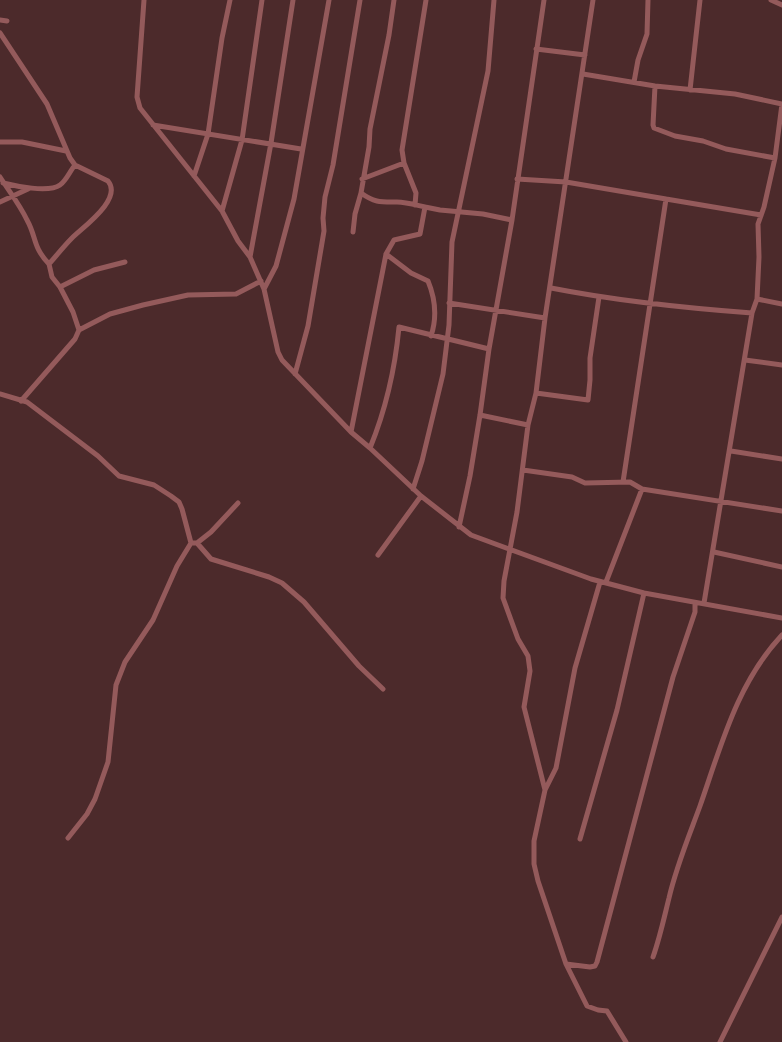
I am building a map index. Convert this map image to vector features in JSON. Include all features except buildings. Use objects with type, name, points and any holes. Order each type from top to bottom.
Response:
[{"type":"street","points":[[144,0],[137,97],[140,108],[222,211],[238,241],[250,257],[264,288],[278,352],[282,360],[351,432],[421,496],[458,527],[471,535],[548,565],[644,593],[782,618]]},
{"type":"street","points":[[194,176],[208,134],[222,38],[230,0]]},
{"type":"street","points":[[222,211],[242,140],[262,0]]},
{"type":"street","points":[[250,257],[271,143],[293,0]]},
{"type":"street","points":[[264,288],[276,266],[284,241],[294,199],[329,0]]},
{"type":"street","points":[[295,374],[308,326],[324,231],[325,197],[333,165],[360,0]]},
{"type":"street","points":[[353,232],[394,0]]},
{"type":"street","points":[[415,205],[417,198],[415,188],[404,163],[402,150],[426,0]]},
{"type":"street","points":[[413,489],[437,403],[448,339],[452,242],[488,71],[494,0]]},
{"type":"street","points":[[458,527],[470,476],[489,349],[512,220],[544,0]]},
{"type":"street","points":[[545,790],[524,707],[530,671],[528,656],[518,639],[503,598],[504,581],[523,470],[528,425],[536,393],[545,318],[551,288],[593,0]]},
{"type":"street","points":[[634,82],[638,60],[646,34],[648,0]]},
{"type":"street","points":[[690,90],[700,0]]},
{"type":"street","points":[[771,0],[782,5]]},
{"type":"street","points":[[0,20],[7,21]]},
{"type":"street","points":[[0,33],[47,104],[66,151],[75,165],[108,181],[113,190],[110,197],[92,221],[72,238],[49,264]]},
{"type":"street","points":[[536,49],[585,55]]},
{"type":"street","points":[[583,74],[655,86],[735,94],[782,104],[775,158],[758,224],[757,235],[759,257],[757,299],[752,313],[731,451],[704,603]]},
{"type":"street","points":[[655,86],[654,128],[675,136],[703,141],[726,149],[775,158]]},
{"type":"street","points":[[153,125],[302,149]]},
{"type":"street","points":[[0,142],[22,142],[66,151]]},
{"type":"street","points":[[362,179],[394,165],[404,163]]},
{"type":"street","points":[[0,202],[29,189],[59,186],[75,165]]},
{"type":"street","points":[[0,177],[2,183],[28,220],[38,250],[49,264],[52,277],[60,287],[73,312],[79,330]]},
{"type":"street","points":[[517,178],[566,182],[761,215]]},
{"type":"street","points":[[2,183],[29,189]]},
{"type":"street","points":[[361,193],[373,201],[383,203],[397,202],[458,213],[484,214],[512,220]]},
{"type":"street","points":[[623,482],[666,199]]},
{"type":"street","points":[[351,432],[386,254],[394,240],[420,234],[425,207]]},
{"type":"street","points":[[386,254],[411,272],[428,280],[435,310],[435,326],[432,336]]},
{"type":"street","points":[[60,287],[94,270],[125,262]]},
{"type":"street","points":[[21,401],[75,339],[79,330],[110,314],[143,304],[188,296],[236,294],[261,282]]},
{"type":"street","points":[[551,288],[599,297],[702,309],[752,313]]},
{"type":"street","points":[[536,393],[588,400],[590,358],[599,297]]},
{"type":"street","points":[[757,299],[782,304]]},
{"type":"street","points":[[449,303],[545,318]]},
{"type":"street","points":[[370,448],[381,422],[388,398],[399,328],[489,349]]},
{"type":"street","points":[[745,360],[782,365]]},
{"type":"street","points":[[0,394],[13,396],[21,401],[27,402],[98,456],[119,476],[154,485],[179,502],[191,543],[177,566],[153,620],[125,662],[116,685],[108,762],[90,809],[68,838]]},
{"type":"street","points":[[480,415],[528,425]]},
{"type":"street","points":[[731,451],[782,459]]},
{"type":"street","points":[[523,470],[572,477],[585,482],[630,482],[642,489],[782,511]]},
{"type":"street","points":[[626,1042],[607,1011],[598,1010],[587,1006],[566,964],[538,881],[534,864],[534,841],[545,790],[556,768],[575,668],[603,582],[642,489]]},
{"type":"street","points":[[378,555],[421,496]]},
{"type":"street","points":[[191,543],[197,543],[211,532],[238,503]]},
{"type":"street","points":[[197,543],[211,559],[269,576],[282,583],[304,602],[359,666],[383,689]]},
{"type":"street","points":[[714,552],[782,567]]},
{"type":"street","points":[[580,839],[617,710],[644,593]]},
{"type":"street","points":[[566,964],[590,968],[595,966],[597,962],[673,677],[695,612],[695,603]]},
{"type":"street","points":[[653,957],[664,922],[669,898],[724,734],[744,686],[772,645],[782,635]]},
{"type":"street","points":[[720,1042],[782,917]]}]
